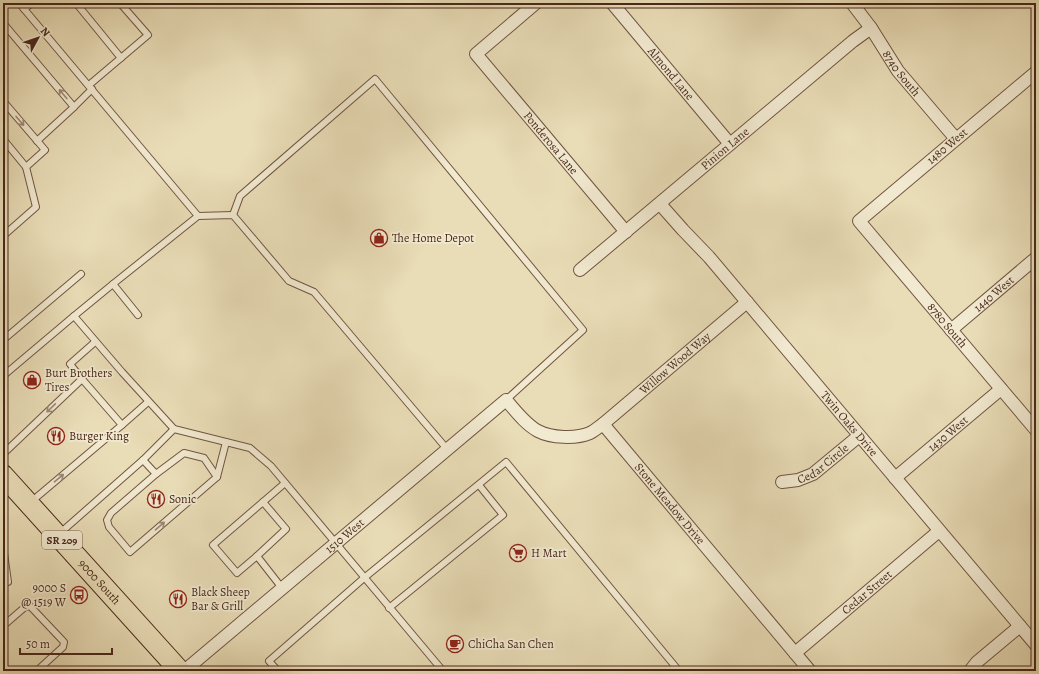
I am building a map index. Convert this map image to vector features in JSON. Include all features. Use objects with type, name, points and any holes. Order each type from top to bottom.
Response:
[{"type":"main road","name":"9000 South","points":[[3,475],[180,671]]},
{"type":"street","name":"Ponderosa Lane","points":[[536,3],[476,54],[626,232]]},
{"type":"street","name":"Almond Lane","points":[[612,3],[730,144]]},
{"type":"street","name":"8740 South","points":[[852,3],[871,28],[898,71],[956,139]]},
{"type":"street","name":"Pinion Lane","points":[[580,270],[871,28]]},
{"type":"street","name":"1480 West","points":[[859,221],[1036,72]]},
{"type":"street","name":"Twin Oaks Drive","points":[[660,204],[709,257],[1036,645]]},
{"type":"street","name":"8780 South","points":[[859,221],[1036,430]]},
{"type":"street","name":"1440 West","points":[[951,330],[1036,258]]},
{"type":"street","name":"Willow Wood Way","points":[[603,424],[746,302]]},
{"type":"street","name":"1430 West","points":[[896,478],[1001,389]]},
{"type":"street","points":[[506,400],[523,419],[538,431],[557,436],[574,437],[590,433],[603,424]]},
{"type":"street","name":"1510 West","points":[[184,671],[506,400]]},
{"type":"street","name":"Stone Meadow Drive","points":[[603,424],[810,671]]},
{"type":"street","name":"Cedar Circle","points":[[782,482],[798,480],[813,474],[859,436]]},
{"type":"street","name":"Cedar Street","points":[[795,653],[939,531]]},
{"type":"street","points":[[970,671],[977,662],[1020,626]]},
{"type":"lane","points":[[19,3],[198,216]]},
{"type":"lane","points":[[24,9],[32,3]]},
{"type":"lane","points":[[76,3],[121,58]]},
{"type":"lane","points":[[37,141],[74,107],[91,87],[121,58],[148,36],[120,3]]},
{"type":"lane","points":[[3,23],[74,107]]},
{"type":"lane","points":[[233,215],[240,196],[375,79],[583,330],[506,400]]},
{"type":"lane","points":[[3,101],[45,150],[26,167]]},
{"type":"lane","points":[[3,139],[26,167],[36,207],[3,236]]},
{"type":"lane","points":[[3,376],[113,284],[198,216],[233,215]]},
{"type":"lane","points":[[233,215],[289,281],[314,292],[447,449]]},
{"type":"lane","points":[[3,340],[81,274]]},
{"type":"lane","points":[[113,284],[138,315]]},
{"type":"lane","points":[[74,316],[148,402],[174,429],[250,448],[271,466],[443,671]]},
{"type":"lane","points":[[95,342],[70,364],[122,425]]},
{"type":"lane","points":[[3,454],[82,379]]},
{"type":"lane","points":[[29,504],[148,402]]},
{"type":"lane","points":[[58,536],[143,460],[174,429]]},
{"type":"lane","points":[[217,477],[204,458],[184,453],[156,474],[111,513],[107,520],[109,527],[130,552],[217,477],[226,442]]},
{"type":"lane","points":[[143,460],[156,474]]},
{"type":"lane","points":[[278,671],[269,661],[364,578],[506,462],[680,671]]},
{"type":"lane","points":[[263,502],[286,529],[237,574],[213,545],[285,483]]},
{"type":"lane","points":[[389,608],[502,515],[479,485]]},
{"type":"lane","points":[[3,546],[8,582]]},
{"type":"lane","points":[[257,556],[282,588]]},
{"type":"lane","points":[[3,626],[25,607],[30,606],[64,642],[63,647],[40,668]]},
{"type":"place","name":"The Home Depot","points":[[379,238]]},
{"type":"place","name":"Burt Brothers Tires","points":[[32,380]]},
{"type":"place","name":"Burger King","points":[[56,436]]},
{"type":"place","name":"Sonic","points":[[156,499]]},
{"type":"place","name":"H Mart","points":[[518,553]]},
{"type":"place","name":"9000 S @ 1519 W","points":[[79,595]]},
{"type":"place","name":"Black Sheep Bar & Grill","points":[[178,599]]},
{"type":"place","name":"ChiCha San Chen","points":[[455,644]]}]
